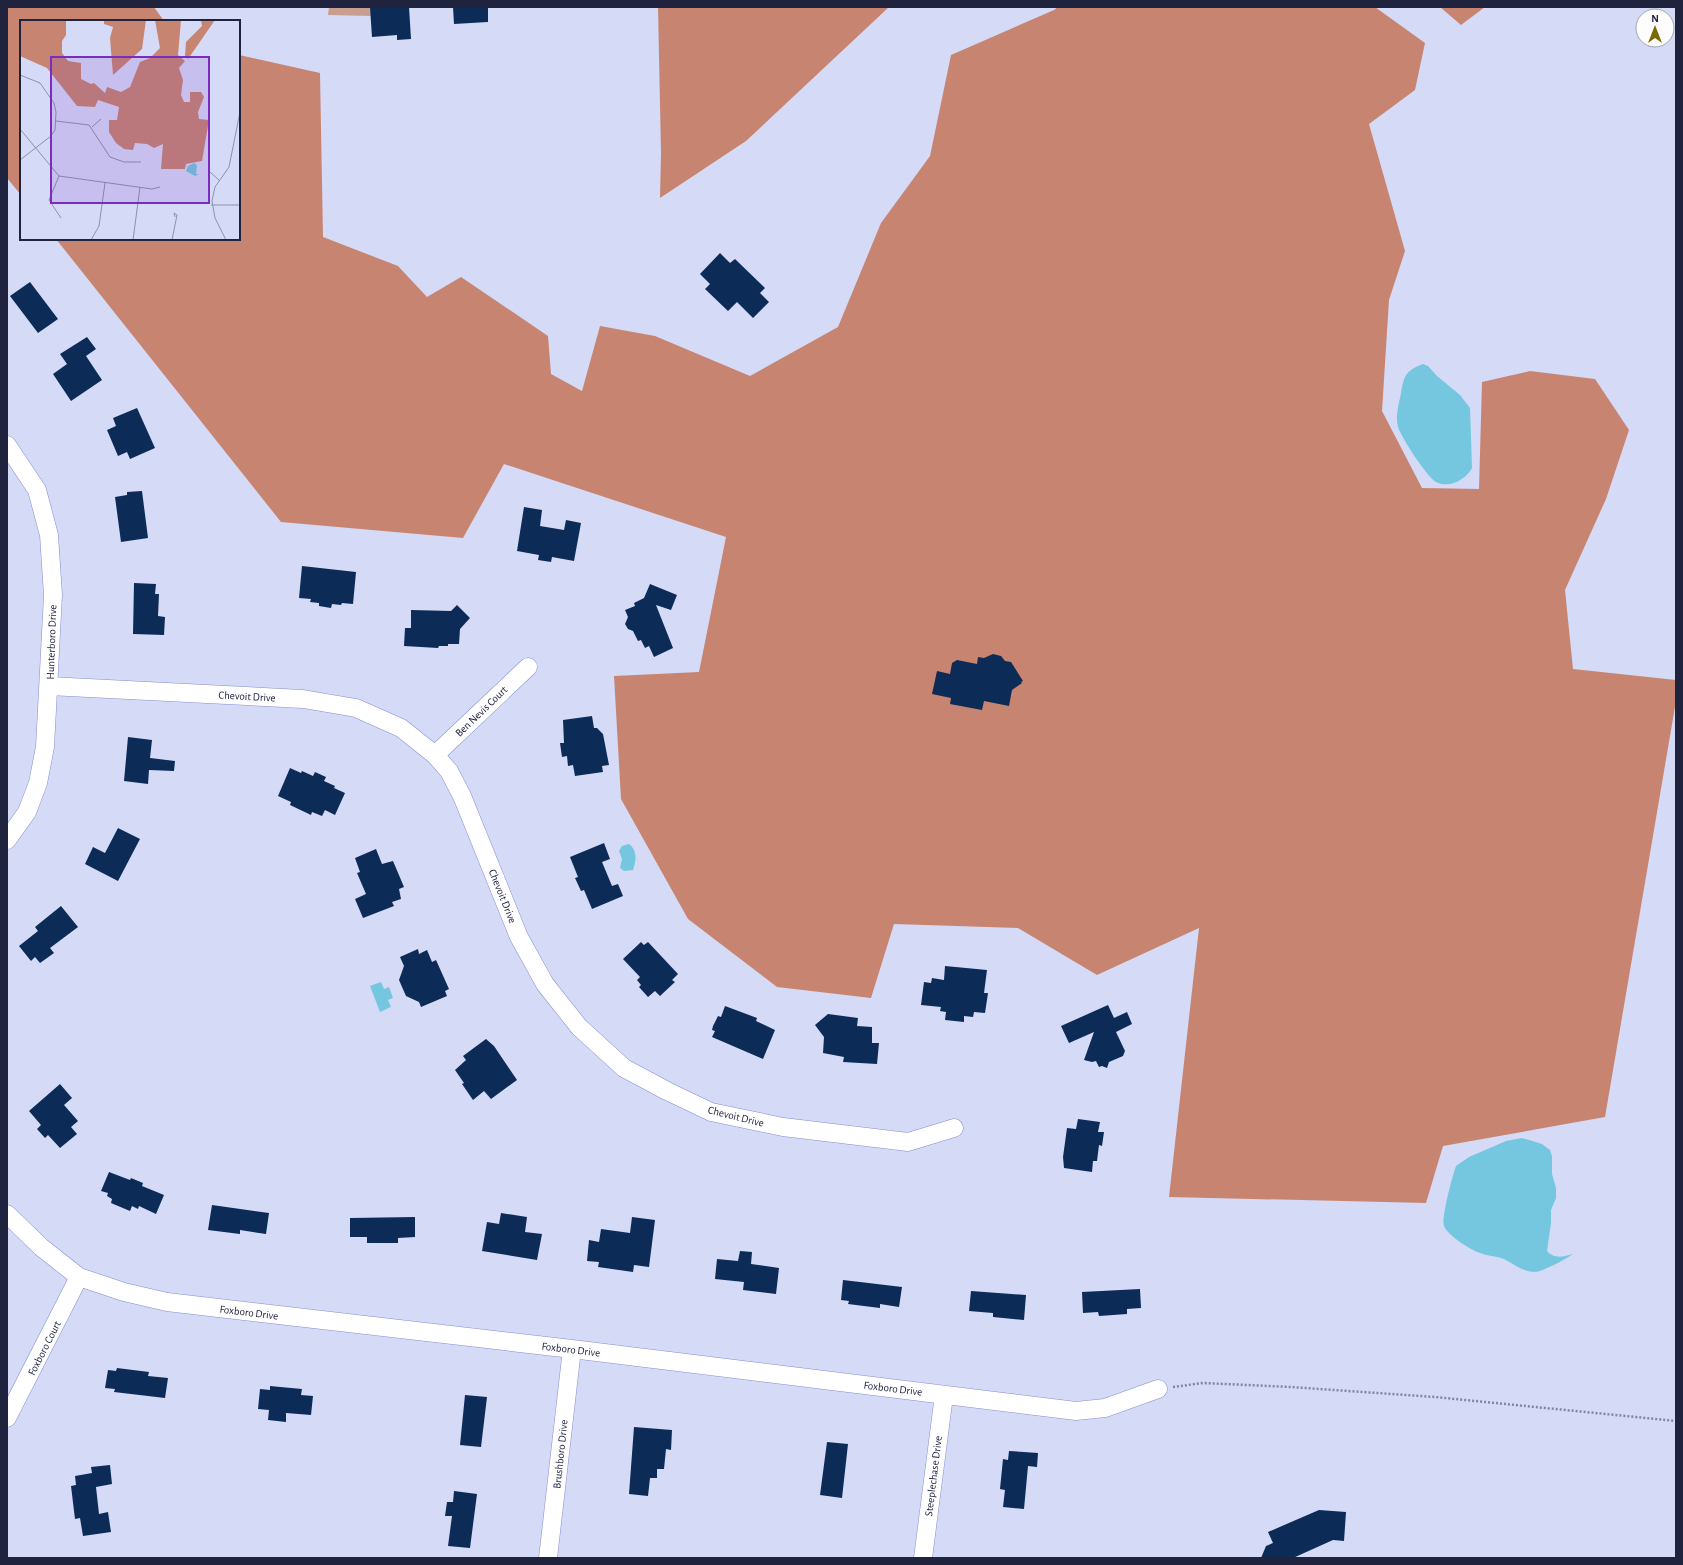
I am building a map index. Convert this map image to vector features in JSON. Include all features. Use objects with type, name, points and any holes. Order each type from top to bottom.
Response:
[{"type":"street","name":"Hunterboro Drive","points":[[7,445],[36,490],[49,535],[53,595],[45,747],[38,783],[27,812],[7,840]]},
{"type":"street","name":"Ben Nevis Court","points":[[435,755],[528,667]]},
{"type":"street","name":"Chevoit Drive","points":[[49,686],[302,699],[356,708],[401,728],[435,755],[449,771],[462,796],[519,937],[545,984],[579,1027],[624,1068],[711,1112],[783,1127],[908,1142],[954,1128]]},
{"type":"street","name":"Foxboro Drive","points":[[7,1214],[41,1247],[80,1277],[124,1292],[167,1302],[572,1349],[1076,1411],[1105,1408],[1158,1389]]},
{"type":"street","name":"Foxboro Court","points":[[7,1418],[80,1277]]},
{"type":"street","name":"Brushboro Drive","points":[[548,1558],[572,1349]]},
{"type":"street","name":"Steeplechase Drive","points":[[923,1558],[944,1395]]},
{"type":"path","points":[[1158,1389],[1203,1383],[1291,1387],[1435,1397],[1676,1421]]},
{"type":"shaded area","points":[[7,7],[154,7],[163,20],[20,20],[20,194],[7,178]]},
{"type":"shaded area","points":[[329,7],[372,7],[371,16],[328,15]]},
{"type":"shaded area","points":[[658,7],[889,7],[746,141],[660,198],[661,153]]},
{"type":"shaded area","points":[[1058,7],[1375,7],[1425,43],[1415,90],[1369,124],[1405,251],[1389,300],[1382,411],[1422,488],[1479,489],[1482,382],[1530,371],[1595,379],[1629,430],[1606,499],[1565,590],[1573,669],[1676,680],[1676,701],[1605,1117],[1443,1146],[1426,1203],[1169,1197],[1199,928],[1097,975],[1018,928],[894,924],[871,998],[777,987],[688,919],[621,799],[614,676],[699,672],[726,537],[504,464],[463,538],[281,522],[57,240],[240,240],[240,55],[320,73],[323,237],[398,266],[427,297],[461,277],[548,336],[551,374],[582,391],[600,326],[655,336],[750,376],[838,327],[881,223],[930,156],[951,55]]},
{"type":"shaded area","points":[[1440,7],[1485,7],[1461,25]]},
{"type":"water","points":[[1423,364],[1428,366],[1437,376],[1460,395],[1470,408],[1472,468],[1466,476],[1452,484],[1441,484],[1432,479],[1415,456],[1398,427],[1398,410],[1402,387],[1406,375],[1412,369]]},
{"type":"water","points":[[629,844],[634,850],[636,856],[635,863],[633,870],[624,871],[620,868],[622,859],[619,851],[622,846]]},
{"type":"water","points":[[381,982],[384,989],[389,987],[393,998],[388,1000],[391,1007],[380,1012],[370,986]]},
{"type":"water","points":[[1522,1138],[1542,1144],[1550,1150],[1552,1156],[1552,1174],[1556,1188],[1556,1198],[1551,1210],[1551,1223],[1547,1251],[1556,1256],[1573,1254],[1548,1268],[1535,1272],[1523,1269],[1504,1259],[1473,1250],[1450,1234],[1444,1226],[1444,1214],[1456,1166],[1469,1157],[1506,1141]]},
{"type":"building","points":[[370,7],[409,7],[411,39],[397,40],[397,35],[372,37]]},
{"type":"building","points":[[453,7],[488,7],[488,22],[454,24]]},
{"type":"building","points":[[720,253],[730,263],[735,259],[765,288],[760,293],[769,302],[753,318],[737,302],[728,311],[705,289],[710,284],[700,274]]},
{"type":"building","points":[[30,282],[58,319],[38,333],[10,296]]},
{"type":"building","points":[[87,337],[96,349],[86,356],[102,380],[71,401],[53,374],[67,364],[60,354]]},
{"type":"building","points":[[137,408],[155,448],[130,459],[127,452],[118,456],[107,430],[116,426],[113,418]]},
{"type":"building","points":[[142,491],[148,538],[121,542],[115,497],[127,495],[127,492]]},
{"type":"building","points":[[524,507],[542,510],[540,526],[564,530],[566,520],[581,523],[574,561],[552,557],[551,562],[538,560],[539,555],[517,551]]},
{"type":"building","points":[[302,566],[356,572],[353,604],[332,604],[331,608],[319,606],[319,603],[310,602],[311,599],[299,598]]},
{"type":"building","points":[[134,583],[156,584],[155,594],[159,594],[158,616],[165,617],[164,635],[133,634]]},
{"type":"building","points":[[650,584],[677,595],[671,610],[656,605],[673,648],[654,657],[649,646],[645,648],[641,640],[638,641],[633,631],[628,629],[625,624],[628,617],[625,610],[635,606],[634,603],[644,598]]},
{"type":"building","points":[[457,605],[470,618],[460,629],[459,644],[448,644],[448,646],[439,646],[438,648],[404,646],[405,628],[411,628],[411,610],[451,611]]},
{"type":"building","points":[[993,654],[1001,656],[1005,661],[1011,662],[1023,681],[1012,690],[1009,706],[984,701],[982,710],[950,704],[951,698],[932,694],[937,671],[950,674],[952,663],[957,660],[977,664],[978,657],[984,658]]},
{"type":"building","points":[[592,716],[594,728],[597,728],[603,734],[609,765],[602,766],[603,772],[575,776],[573,765],[568,766],[567,756],[562,757],[560,743],[564,743],[563,720]]},
{"type":"building","points":[[128,737],[152,740],[150,758],[175,761],[174,771],[149,770],[148,784],[124,781]]},
{"type":"building","points":[[290,768],[313,776],[315,772],[326,777],[324,781],[345,793],[335,815],[325,810],[322,816],[312,812],[311,815],[290,805],[291,802],[278,796]]},
{"type":"building","points":[[118,828],[140,839],[118,881],[85,864],[93,847],[105,853]]},
{"type":"building","points":[[604,843],[610,859],[602,862],[612,886],[618,884],[623,896],[592,909],[584,890],[581,891],[575,878],[578,877],[570,857]]},
{"type":"building","points":[[376,849],[382,864],[393,861],[404,887],[399,889],[401,899],[392,902],[394,906],[363,918],[355,899],[366,894],[357,873],[360,872],[355,858]]},
{"type":"building","points":[[61,906],[78,927],[50,948],[54,953],[40,963],[35,957],[31,961],[19,946],[38,931],[35,927]]},
{"type":"building","points":[[641,942],[644,945],[648,942],[678,974],[672,980],[675,982],[660,996],[655,991],[648,997],[639,987],[641,985],[637,980],[640,977],[623,959]]},
{"type":"building","points":[[418,949],[419,954],[427,950],[432,962],[436,960],[449,989],[445,991],[447,996],[421,1007],[419,1002],[406,996],[399,980],[404,966],[400,957]]},
{"type":"building","points":[[945,966],[987,970],[984,993],[988,993],[985,1013],[974,1012],[973,1017],[964,1016],[964,1022],[945,1020],[946,1012],[940,1011],[941,1007],[921,1005],[924,982],[931,983],[932,978],[944,980]]},
{"type":"building","points":[[1108,1005],[1114,1018],[1127,1012],[1132,1024],[1116,1032],[1125,1051],[1123,1056],[1109,1062],[1107,1068],[1102,1066],[1099,1067],[1096,1061],[1092,1062],[1084,1060],[1094,1032],[1069,1043],[1061,1026]]},
{"type":"building","points":[[725,1006],[757,1018],[756,1021],[775,1030],[763,1059],[712,1037],[715,1031],[712,1030],[713,1026],[718,1016],[721,1017]]},
{"type":"building","points":[[828,1014],[858,1018],[857,1026],[872,1027],[872,1043],[879,1043],[877,1064],[843,1062],[844,1057],[823,1053],[824,1037],[815,1025]]},
{"type":"building","points":[[486,1039],[494,1046],[517,1080],[491,1099],[484,1091],[473,1100],[462,1084],[464,1083],[455,1070],[466,1060],[463,1056]]},
{"type":"building","points":[[60,1084],[72,1098],[64,1105],[78,1121],[71,1127],[77,1134],[60,1148],[48,1135],[45,1138],[37,1129],[41,1125],[29,1111]]},
{"type":"building","points":[[1078,1119],[1100,1122],[1098,1132],[1104,1132],[1102,1146],[1099,1145],[1097,1161],[1093,1161],[1092,1172],[1064,1168],[1063,1157],[1067,1128],[1076,1129]]},
{"type":"building","points":[[109,1172],[143,1183],[142,1186],[164,1195],[156,1214],[139,1206],[138,1209],[132,1206],[130,1211],[111,1203],[112,1199],[107,1196],[108,1193],[101,1191]]},
{"type":"building","points":[[212,1205],[269,1213],[266,1234],[240,1230],[240,1234],[208,1230]]},
{"type":"building","points":[[501,1213],[527,1217],[525,1232],[542,1234],[537,1260],[482,1251],[487,1222],[499,1224]]},
{"type":"building","points":[[415,1217],[415,1237],[398,1238],[398,1243],[367,1243],[367,1237],[350,1237],[350,1218]]},
{"type":"building","points":[[632,1217],[655,1220],[649,1267],[634,1265],[633,1272],[598,1267],[599,1262],[587,1261],[589,1240],[599,1242],[601,1229],[630,1233]]},
{"type":"building","points":[[740,1251],[752,1252],[751,1264],[779,1268],[776,1294],[743,1290],[744,1282],[715,1279],[717,1259],[738,1261]]},
{"type":"building","points":[[843,1280],[902,1287],[899,1307],[880,1304],[880,1308],[848,1304],[849,1301],[841,1300]]},
{"type":"building","points":[[1140,1289],[1141,1308],[1127,1309],[1127,1314],[1099,1316],[1098,1312],[1083,1313],[1082,1292]]},
{"type":"building","points":[[971,1291],[1026,1295],[1024,1320],[993,1317],[993,1313],[969,1311]]},
{"type":"building","points":[[117,1368],[149,1372],[148,1376],[168,1378],[165,1398],[114,1392],[115,1389],[105,1388],[108,1370],[116,1371]]},
{"type":"building","points":[[270,1386],[302,1389],[301,1395],[313,1396],[311,1415],[286,1413],[286,1422],[268,1420],[269,1410],[258,1409],[260,1389],[270,1390]]},
{"type":"building","points":[[465,1395],[487,1397],[481,1447],[460,1445]]},
{"type":"building","points":[[634,1427],[672,1430],[671,1450],[666,1449],[664,1469],[657,1469],[657,1478],[650,1478],[648,1496],[629,1494]]},
{"type":"building","points":[[827,1442],[848,1444],[842,1498],[820,1495]]},
{"type":"building","points":[[1009,1451],[1038,1453],[1037,1467],[1028,1466],[1024,1509],[1003,1507],[1005,1490],[1000,1489],[1003,1459],[1008,1460]]},
{"type":"building","points":[[110,1465],[112,1484],[96,1487],[99,1514],[108,1512],[111,1532],[83,1536],[80,1518],[75,1519],[71,1486],[76,1485],[75,1476],[92,1473],[91,1467]]},
{"type":"building","points":[[454,1491],[477,1494],[470,1548],[448,1546],[452,1516],[445,1516],[447,1502],[453,1502]]},
{"type":"building","points":[[1319,1510],[1346,1512],[1344,1541],[1333,1540],[1293,1558],[1261,1558],[1266,1546],[1273,1543],[1268,1532]]}]
